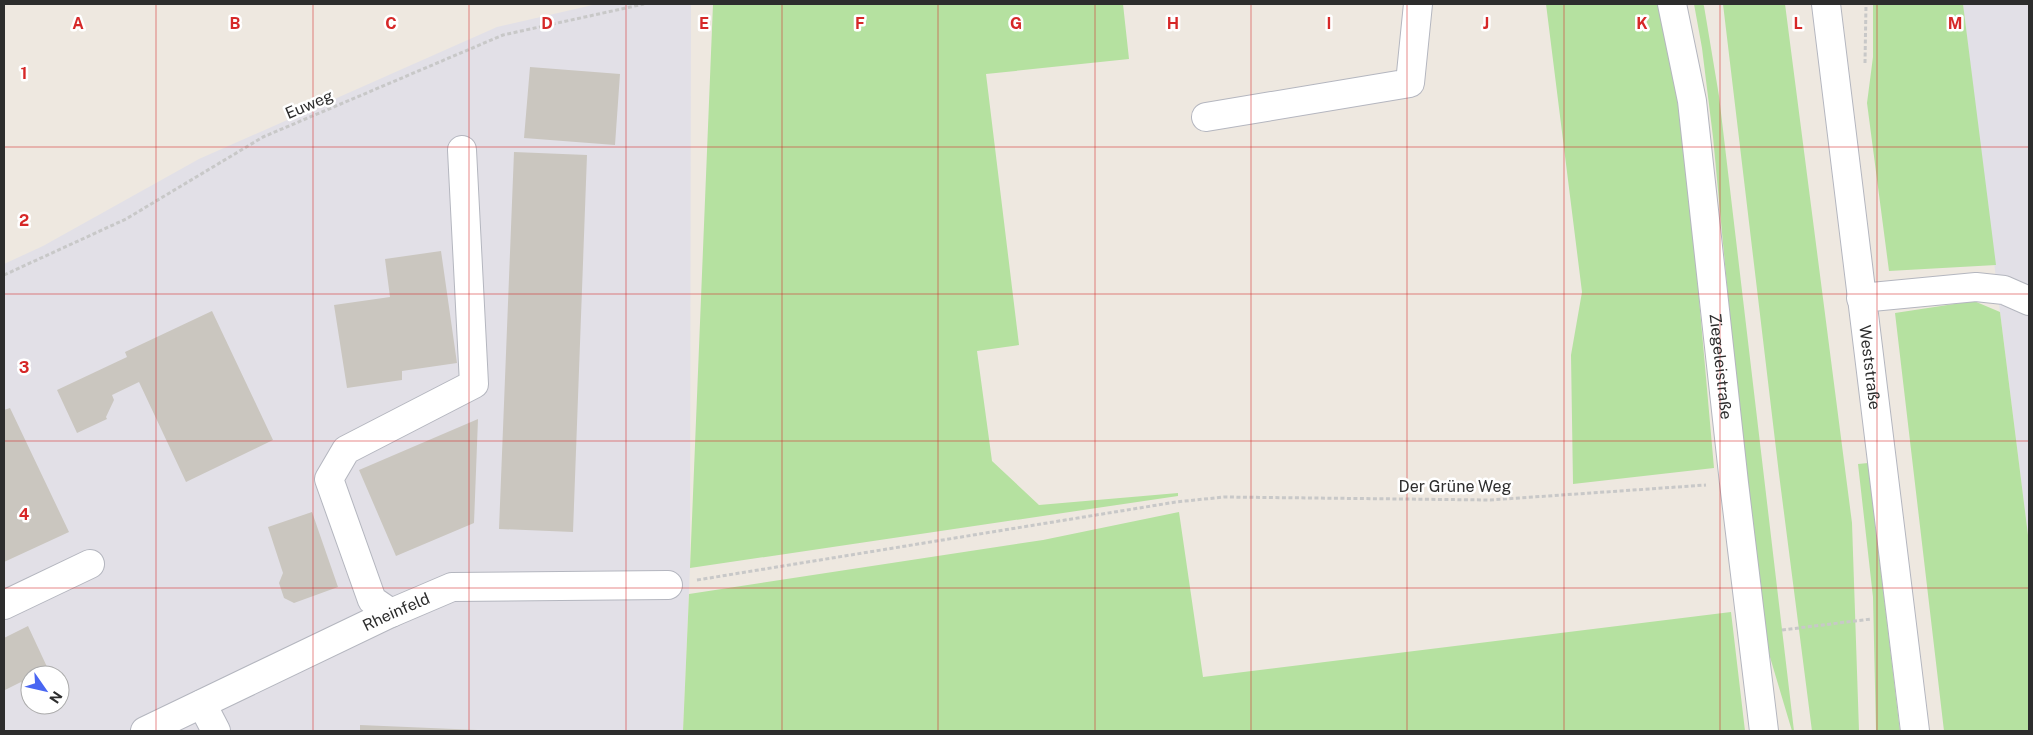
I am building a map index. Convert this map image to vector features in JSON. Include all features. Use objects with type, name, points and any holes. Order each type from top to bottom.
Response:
[{"type":"street","points":[[1206,117],[1410,83],[1418,4]]},
{"type":"street","name":"Ziegeleistraße","points":[[1672,4],[1692,101],[1734,483],[1764,731]]},
{"type":"street","name":"Weststraße","points":[[1826,4],[1915,731]]},
{"type":"street","points":[[391,613],[372,600],[329,479],[346,450],[474,384],[462,150]]},
{"type":"street","points":[[1862,298],[1976,287],[2004,290],[2029,301]]},
{"type":"street","points":[[4,605],[90,564]]},
{"type":"street","name":"Rheinfeld","points":[[144,731],[391,613],[452,587],[668,585]]},
{"type":"street","points":[[202,704],[216,731]]},
{"type":"path","name":"Euweg","points":[[4,275],[126,219],[263,137],[503,35],[644,4]]},
{"type":"path","name":"Der Grüne Weg","points":[[668,585],[1176,502],[1224,497],[1490,500],[1734,483]]},
{"type":"path","points":[[1752,633],[1901,616]]},
{"type":"shaded area","points":[[597,4],[691,4],[690,568],[683,731],[4,731],[4,264],[43,246],[199,159],[497,27]]},
{"type":"shaded area","points":[[1963,4],[2029,4],[2029,543],[2000,312]]},
{"type":"green space","points":[[713,4],[1123,4],[1129,59],[986,74],[1019,345],[977,351],[992,461],[1039,505],[1178,493],[1178,496],[690,568]]},
{"type":"green space","points":[[1546,4],[1663,4],[1688,174],[1714,468],[1573,484],[1571,355],[1582,292]]},
{"type":"green space","points":[[1694,4],[1703,4],[1704,6],[1719,96],[1794,731],[1792,731],[1767,647],[1740,423],[1713,137],[1702,48]]},
{"type":"green space","points":[[1723,4],[1785,4],[1852,523],[1859,731],[1812,731],[1779,474]]},
{"type":"green space","points":[[1873,4],[1963,4],[1996,265],[1889,271],[1867,103],[1873,57]]},
{"type":"green space","points":[[1974,301],[2000,312],[2029,543],[2029,731],[1944,731],[1895,313]]},
{"type":"green space","points":[[1868,463],[1900,731],[1876,731],[1873,597],[1858,464]]},
{"type":"green space","points":[[1179,512],[1203,677],[1731,612],[1745,731],[683,731],[689,594],[1043,540]]},
{"type":"building","points":[[530,67],[620,74],[615,145],[524,138]]},
{"type":"building","points":[[514,152],[587,155],[573,532],[499,529]]},
{"type":"building","points":[[441,251],[457,363],[402,371],[402,380],[347,388],[334,305],[390,297],[385,259]]},
{"type":"building","points":[[212,311],[273,440],[186,482],[139,382],[112,395],[114,400],[106,417],[107,419],[77,433],[57,390],[127,357],[125,352]]},
{"type":"building","points":[[10,408],[69,532],[4,562],[4,410]]},
{"type":"building","points":[[478,419],[474,523],[396,556],[359,470]]},
{"type":"building","points":[[312,512],[338,587],[294,603],[284,598],[279,583],[283,573],[268,527]]},
{"type":"building","points":[[28,626],[46,665],[20,665],[20,682],[5,690],[4,638]]},
{"type":"building","points":[[360,725],[478,730],[478,731],[360,731]]}]
